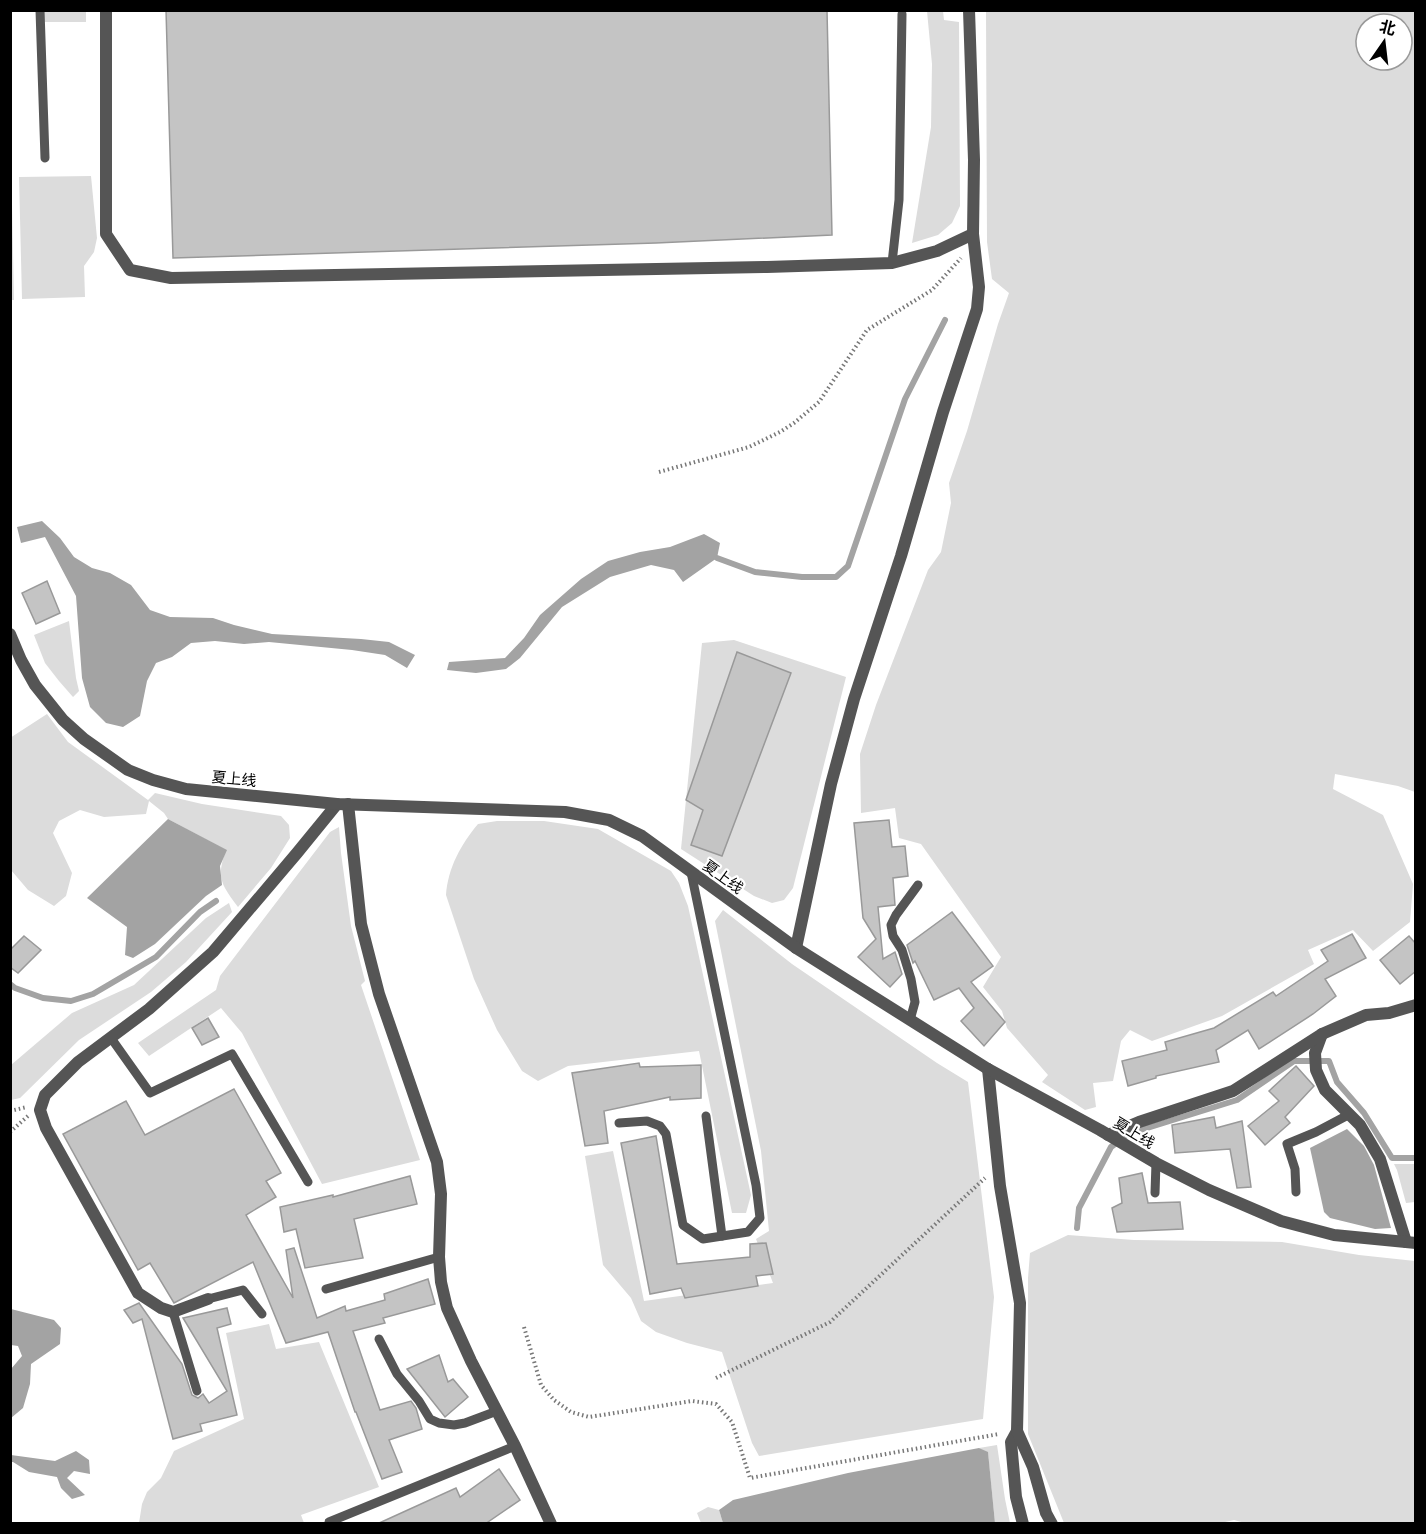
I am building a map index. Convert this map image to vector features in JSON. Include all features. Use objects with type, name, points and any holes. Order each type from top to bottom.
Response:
[{"type":"street","points":[[106,10],[106,234],[130,270],[171,278],[892,263],[937,250],[973,234]]},
{"type":"street","points":[[796,948],[831,784],[854,699],[901,556],[943,412],[977,309],[979,287],[973,234],[974,160],[969,10]]},
{"type":"street","name":"夏上线","points":[[10,634],[35,685],[63,720],[84,740],[128,770],[186,789],[342,804],[565,812],[609,820],[642,836],[796,948],[988,1069],[1156,1163],[1209,1190],[1281,1221],[1334,1235],[1411,1242]]},
{"type":"street","points":[[208,1299],[172,1312],[161,1308],[138,1293],[46,1128],[40,1110],[45,1095],[78,1062],[150,1009],[213,952],[342,804]]},
{"type":"street","points":[[342,804],[361,924],[379,994],[437,1162],[441,1194],[439,1257],[447,1308],[551,1524]]},
{"type":"street","points":[[1108,1135],[1139,1122],[1233,1091],[1322,1034],[1366,1016],[1389,1013],[1416,1005]]},
{"type":"street","points":[[1322,1034],[1315,1053],[1316,1070],[1325,1090],[1360,1125],[1380,1159],[1411,1242]]},
{"type":"street","points":[[988,1069],[1000,1186],[1020,1303],[1017,1431],[1033,1467],[1046,1513],[1052,1524]]},
{"type":"street","points":[[1017,1431],[1011,1442],[1016,1497],[1023,1524]]},
{"type":"lane","points":[[40,10],[45,158]]},
{"type":"lane","points":[[892,263],[899,200],[902,14]]},
{"type":"lane","points":[[619,1123],[647,1121],[660,1126],[666,1134],[683,1225],[703,1239],[748,1232],[760,1218],[756,1185],[691,872]]},
{"type":"lane","points":[[910,1020],[915,1002],[911,979],[902,950],[893,936],[891,925],[918,885]]},
{"type":"lane","points":[[111,1038],[150,1094],[232,1054],[308,1182]]},
{"type":"lane","points":[[1296,1192],[1295,1170],[1287,1144],[1350,1114]]},
{"type":"lane","points":[[706,1116],[722,1236]]},
{"type":"lane","points":[[1155,1193],[1156,1163]]},
{"type":"lane","points":[[326,1289],[439,1257]]},
{"type":"lane","points":[[208,1299],[243,1290],[262,1314]]},
{"type":"lane","points":[[172,1312],[197,1391]]},
{"type":"lane","points":[[379,1339],[398,1374],[430,1419],[454,1425],[497,1411]]},
{"type":"lane","points":[[329,1524],[329,1522],[515,1446]]},
{"type":"path","points":[[659,472],[749,447],[794,423],[819,402],[867,330],[932,291],[961,258],[973,234]]},
{"type":"path","points":[[716,1378],[830,1322],[998,1166]]},
{"type":"path","points":[[524,1327],[541,1385],[554,1400],[571,1412],[589,1417],[692,1401],[716,1404],[732,1422],[750,1478],[1017,1431]]},
{"type":"shaded area","points":[[43,11],[86,11],[86,22],[43,22]]},
{"type":"shaded area","points":[[927,11],[943,11],[944,20],[959,22],[960,206],[952,223],[938,235],[912,243],[931,127],[932,64]]},
{"type":"shaded area","points":[[986,11],[1415,11],[1415,792],[1398,786],[1335,774],[1333,789],[1383,815],[1413,884],[1410,922],[1373,951],[1353,930],[1308,950],[1314,964],[1222,1016],[1152,1041],[1130,1030],[1121,1041],[1113,1081],[1093,1083],[1096,1107],[1085,1110],[1042,1082],[1048,1075],[1007,1028],[1002,1011],[983,987],[1001,957],[921,844],[899,838],[895,808],[861,813],[860,754],[876,705],[928,570],[941,552],[951,503],[949,483],[1009,293],[992,279],[987,242]]},
{"type":"shaded area","points":[[11,155],[14,300],[10,300]]},
{"type":"shaded area","points":[[91,176],[97,238],[94,252],[84,266],[85,297],[22,299],[19,177]]},
{"type":"shaded area","points":[[42,521],[60,538],[74,557],[92,568],[110,573],[131,585],[150,610],[170,617],[213,618],[272,634],[389,642],[415,655],[407,668],[385,655],[352,650],[269,642],[191,643],[172,657],[156,663],[147,681],[140,716],[123,727],[106,723],[90,707],[82,678],[76,596],[45,537],[21,543],[17,527]]},
{"type":"shaded area","points":[[704,534],[720,543],[717,558],[683,582],[674,570],[651,565],[610,577],[562,607],[520,658],[506,669],[476,673],[447,670],[449,662],[505,658],[524,638],[540,615],[581,579],[608,561],[670,547]]},
{"type":"shaded area","points":[[69,621],[79,691],[73,697],[45,663],[34,635]]},
{"type":"shaded area","points":[[734,640],[846,677],[793,888],[784,900],[772,903],[754,896],[681,849],[702,643]]},
{"type":"shaded area","points":[[47,714],[68,742],[148,800],[155,793],[202,804],[281,816],[289,825],[290,838],[271,868],[238,907],[222,880],[221,867],[226,850],[168,819],[149,801],[146,814],[104,817],[80,810],[59,821],[53,833],[72,873],[66,896],[54,906],[28,890],[11,870],[10,738]]},
{"type":"shaded area","points":[[168,819],[227,850],[220,866],[222,885],[206,896],[155,944],[133,958],[125,955],[127,927],[87,898]]},
{"type":"shaded area","points":[[497,821],[544,821],[598,829],[671,871],[679,883],[688,906],[751,1195],[746,1213],[732,1213],[699,1051],[568,1066],[538,1081],[522,1071],[497,1030],[474,979],[446,895],[449,875],[466,840],[478,824]]},
{"type":"shaded area","points":[[339,827],[351,926],[365,981],[361,985],[420,1160],[322,1184],[242,1033],[221,1008],[149,1056],[138,1043],[216,990],[220,976],[330,832]]},
{"type":"shaded area","points":[[229,903],[232,912],[186,962],[151,992],[79,1040],[20,1098],[11,1100],[11,1065],[72,1013],[134,985],[206,918]]},
{"type":"shaded area","points":[[723,910],[792,964],[968,1082],[994,1297],[983,1419],[759,1456],[752,1443],[722,1352],[656,1332],[641,1321],[631,1298],[603,1265],[585,1156],[613,1151],[644,1301],[773,1283],[756,1239],[769,1231],[761,1151],[715,921]]},
{"type":"shaded area","points":[[1347,1129],[1364,1146],[1374,1165],[1391,1228],[1375,1229],[1330,1218],[1324,1212],[1310,1148]]},
{"type":"shaded area","points":[[1394,1164],[1415,1164],[1415,1202],[1406,1203]]},
{"type":"shaded area","points":[[1068,1235],[1134,1240],[1282,1242],[1359,1255],[1415,1261],[1415,1523],[1249,1524],[1234,1520],[1216,1524],[1064,1523],[1028,1434],[1028,1278],[1030,1253]]},
{"type":"shaded area","points":[[11,1309],[54,1320],[61,1328],[60,1344],[31,1364],[30,1384],[23,1408],[11,1418],[11,1369],[22,1356],[18,1346],[11,1345]]},
{"type":"shaded area","points":[[269,1324],[276,1349],[319,1342],[379,1487],[301,1515],[304,1523],[139,1523],[142,1504],[147,1492],[161,1478],[174,1451],[244,1419],[226,1333]]},
{"type":"shaded area","points":[[997,1445],[1010,1523],[995,1523],[988,1453],[979,1448]]},
{"type":"shaded area","points":[[979,1448],[988,1452],[995,1523],[723,1523],[719,1510],[733,1500],[848,1473]]},
{"type":"shaded area","points":[[76,1451],[89,1460],[90,1474],[74,1471],[67,1478],[85,1495],[72,1499],[61,1488],[57,1477],[29,1472],[11,1462],[11,1455],[55,1461]]},
{"type":"shaded area","points":[[708,1507],[719,1510],[723,1523],[701,1523],[697,1513]]},
{"type":"building","points":[[166,10],[827,10],[832,235],[656,243],[173,258]]},
{"type":"building","points":[[47,581],[60,613],[36,624],[22,593]]},
{"type":"building","points":[[737,652],[791,673],[722,856],[691,845],[703,810],[686,800]]},
{"type":"building","points":[[889,820],[892,847],[905,846],[908,876],[893,878],[895,905],[878,907],[883,959],[895,952],[902,974],[890,987],[858,957],[876,939],[863,918],[854,823]]},
{"type":"building","points":[[952,912],[993,966],[971,982],[1005,1022],[984,1046],[961,1021],[974,1008],[959,988],[934,1000],[915,961],[913,963],[907,945]]},
{"type":"building","points":[[1352,934],[1366,958],[1325,979],[1336,996],[1313,1014],[1259,1049],[1248,1030],[1216,1050],[1219,1062],[1156,1076],[1156,1078],[1128,1086],[1122,1061],[1167,1050],[1165,1042],[1214,1028],[1273,992],[1276,996],[1328,961],[1321,950]]},
{"type":"building","points":[[24,936],[41,950],[18,973],[10,967],[10,950]]},
{"type":"building","points":[[1409,936],[1416,944],[1416,971],[1400,984],[1380,960]]},
{"type":"building","points":[[208,1018],[219,1037],[202,1045],[192,1028]]},
{"type":"building","points":[[639,1063],[640,1067],[701,1065],[701,1098],[670,1100],[670,1097],[604,1111],[608,1143],[585,1146],[572,1073]]},
{"type":"building","points":[[1296,1066],[1314,1086],[1285,1117],[1290,1123],[1265,1145],[1248,1126],[1279,1101],[1269,1091]]},
{"type":"building","points":[[234,1089],[281,1173],[266,1181],[276,1197],[246,1215],[293,1298],[286,1250],[294,1248],[317,1318],[345,1306],[346,1311],[385,1300],[384,1294],[428,1279],[435,1304],[383,1318],[385,1323],[353,1331],[380,1410],[411,1401],[416,1408],[422,1429],[389,1440],[402,1472],[382,1479],[355,1412],[328,1332],[286,1343],[253,1262],[174,1303],[150,1263],[138,1270],[63,1134],[126,1101],[145,1135]]},
{"type":"building","points":[[1214,1117],[1216,1128],[1242,1121],[1251,1187],[1237,1188],[1230,1149],[1175,1153],[1172,1125]]},
{"type":"building","points":[[656,1136],[677,1264],[750,1257],[750,1244],[766,1243],[773,1274],[756,1276],[758,1286],[685,1298],[681,1288],[650,1294],[621,1143]]},
{"type":"building","points":[[1142,1173],[1148,1203],[1180,1202],[1183,1229],[1117,1232],[1112,1208],[1122,1203],[1119,1178]]},
{"type":"building","points":[[410,1176],[417,1204],[354,1219],[363,1258],[305,1268],[296,1229],[284,1232],[280,1207],[333,1195],[333,1197]]},
{"type":"building","points":[[139,1303],[182,1364],[192,1395],[198,1398],[203,1394],[209,1403],[227,1391],[183,1318],[227,1308],[231,1324],[217,1328],[237,1415],[200,1424],[202,1431],[173,1439],[142,1319],[133,1323],[124,1310]]},
{"type":"building","points":[[439,1355],[448,1382],[453,1379],[468,1397],[445,1417],[407,1369]]},
{"type":"building","points":[[499,1469],[520,1500],[485,1524],[377,1524],[456,1488],[460,1497]]},
{"type":"waterway","points":[[717,558],[755,572],[802,577],[836,577],[848,566],[905,399],[945,320]]},
{"type":"waterway","points":[[10,984],[43,998],[71,1001],[93,994],[156,957],[200,912],[216,901]]},
{"type":"waterway","points":[[1077,1228],[1079,1208],[1111,1147],[1128,1134],[1237,1100],[1294,1061],[1329,1061],[1337,1082],[1364,1113],[1392,1158],[1416,1158]]}]
